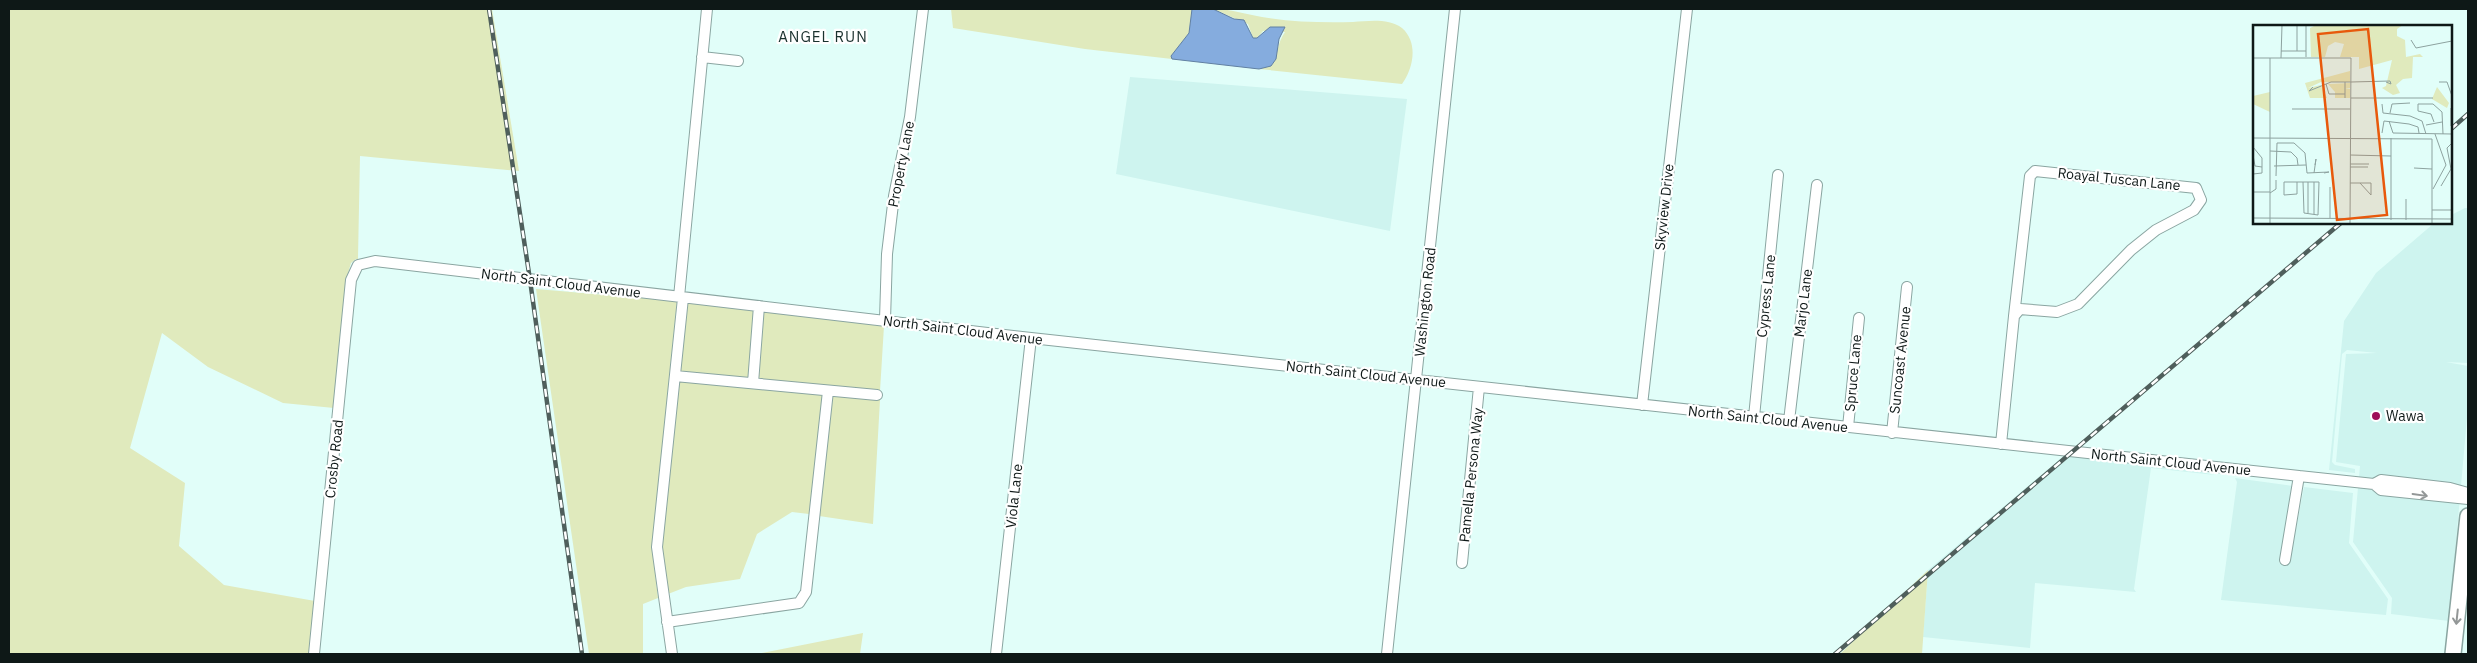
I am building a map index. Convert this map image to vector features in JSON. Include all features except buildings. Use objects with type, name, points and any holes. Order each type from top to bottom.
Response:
[{"type":"highway","points":[[2453,654],[2468,516]]},
{"type":"street","points":[[672,654],[657,547],[675,376],[707,9]]},
{"type":"street","name":"Property Lane","points":[[885,320],[887,254],[893,206],[910,117],[923,9]]},
{"type":"street","name":"Washington Road","points":[[1387,654],[1454,9]]},
{"type":"street","name":"Skyview Drive","points":[[1642,405],[1687,9]]},
{"type":"street","points":[[702,56],[738,61]]},
{"type":"street","name":"Roayal Tuscan Lane","points":[[2001,444],[2014,316],[2030,176],[2035,171],[2196,188],[2201,200],[2194,210],[2156,230],[2131,250],[2078,304],[2057,312],[2020,309],[2014,316]]},
{"type":"street","name":"Cypress Lane","points":[[1754,417],[1778,176]]},
{"type":"street","name":"Marjo Lane","points":[[1789,421],[1817,184]]},
{"type":"street","name":"North Saint Cloud Avenue","points":[[358,265],[375,261],[1032,338],[2374,484],[2381,490],[2468,500]]},
{"type":"street","name":"Crosby Road","points":[[314,654],[351,280],[358,265]]},
{"type":"street","name":"Suncoast Avenue","points":[[1892,433],[1907,287]]},
{"type":"street","points":[[753,383],[759,306]]},
{"type":"street","name":"Spruce Lane","points":[[1848,427],[1859,318]]},
{"type":"street","name":"Viola Lane","points":[[996,654],[1032,338]]},
{"type":"street","points":[[675,376],[876,395]]},
{"type":"street","name":"Pamella Persona Way","points":[[1462,563],[1479,387]]},
{"type":"street","points":[[667,622],[792,604],[803,598],[806,592],[828,391]]},
{"type":"street","points":[[2285,560],[2300,476]]},
{"type":"street","name":"North Saint Cloud Avenue","points":[[2374,484],[2381,480],[2450,488],[2468,493]]},
{"type":"shaded area","points":[[1130,77],[1407,99],[1390,231],[1116,174]]},
{"type":"shaded area","points":[[2468,208],[2468,363],[2446,362],[2468,366],[2468,407],[2449,621],[2391,614],[2392,598],[2353,542],[2360,466],[2336,462],[2346,354],[2377,353],[2347,350],[2342,354],[2332,462],[2335,465],[2355,469],[2355,473],[2329,470],[2344,321],[2376,273],[2433,224],[2452,224],[2452,214]]},
{"type":"shaded area","points":[[2065,455],[2192,470],[2215,475],[2151,468],[2134,589],[2136,592],[2035,583],[2030,648],[1923,637],[1928,570]]},
{"type":"shaded area","points":[[2235,478],[2293,486],[2279,563],[2289,565],[2304,487],[2353,493],[2349,543],[2388,599],[2386,615],[2221,600],[2237,482]]},
{"type":"green space","points":[[9,9],[492,9],[519,171],[360,156],[358,260],[356,259],[351,263],[346,280],[334,408],[283,403],[208,367],[162,333],[130,448],[185,483],[179,546],[224,585],[315,601],[309,654],[9,654]]},
{"type":"green space","points":[[951,9],[1192,9],[1189,33],[1171,56],[1172,59],[1085,49],[953,28]]},
{"type":"green space","points":[[1213,9],[1296,21],[1378,21],[1391,23],[1402,28],[1411,41],[1413,56],[1409,71],[1402,84],[1259,69],[1271,66],[1280,40],[1285,32],[1263,31],[1257,38],[1253,38],[1248,24]]},
{"type":"green space","points":[[536,289],[677,301],[652,547],[658,598],[643,604],[643,654],[589,654]]},
{"type":"green space","points":[[688,303],[754,310],[748,378],[680,372]]},
{"type":"green space","points":[[764,311],[884,326],[880,391],[758,379]]},
{"type":"green space","points":[[679,381],[823,395],[809,514],[792,512],[757,534],[740,579],[686,587],[668,594],[662,548]]},
{"type":"green space","points":[[833,396],[880,400],[873,524],[819,516]]},
{"type":"green space","points":[[1928,570],[1922,654],[1840,654]]},
{"type":"green space","points":[[863,633],[860,654],[761,654],[762,653]]},
{"type":"water","points":[[1192,9],[1213,9],[1234,19],[1244,20],[1253,38],[1257,38],[1270,27],[1285,27],[1279,39],[1276,59],[1271,66],[1259,69],[1172,59],[1171,56],[1189,33]]},
{"type":"railway","points":[[489,9],[530,280],[582,654]]},
{"type":"railway","points":[[2452,128],[2468,114]]},
{"type":"railway","points":[[1835,654],[2340,224]]},
{"type":"place","name":"Wawa","points":[[2376,416]]},
{"type":"district","name":"ANGEL RUN","points":[[823,36]]}]
